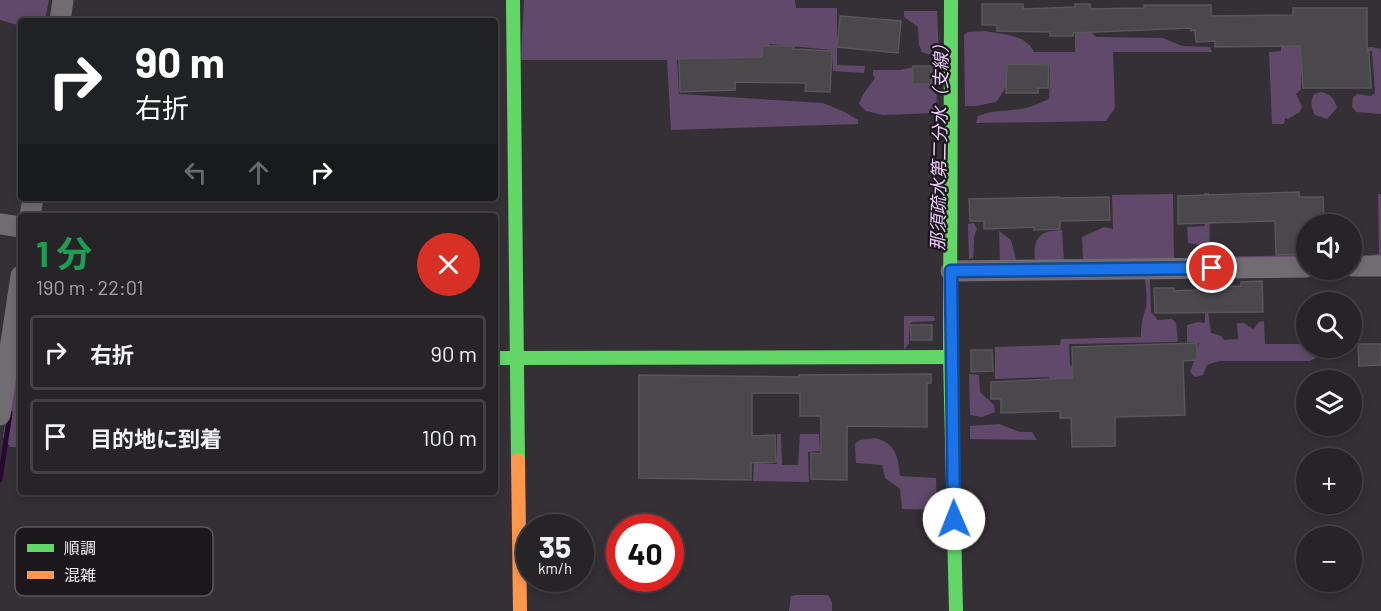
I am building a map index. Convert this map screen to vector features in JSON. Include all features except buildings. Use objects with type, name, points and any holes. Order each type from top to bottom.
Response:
[{"type":"street","points":[[60,18],[63,0]]},
{"type":"street","points":[[513,0],[520,611]]},
{"type":"street","points":[[951,0],[950,357],[956,611]]},
{"type":"street","points":[[0,224],[18,227]]},
{"type":"street","points":[[1362,266],[1381,266]]},
{"type":"street","points":[[951,271],[1296,267]]},
{"type":"street","points":[[0,415],[15,354],[18,315]]},
{"type":"street","points":[[498,358],[950,357]]},
{"type":"shaded area","points":[[0,0],[49,0],[46,18],[18,18],[18,25],[0,20]]},
{"type":"shaded area","points":[[524,0],[795,0],[796,8],[837,8],[837,65],[865,66],[864,73],[833,71],[832,50],[770,44],[762,62],[741,69],[736,57],[677,60],[679,94],[823,103],[845,112],[858,120],[858,124],[671,130],[667,60],[521,60]]},
{"type":"shaded area","points":[[904,11],[937,11],[939,54],[933,56],[922,52],[919,45],[918,27],[904,17]]},
{"type":"shaded area","points":[[1280,19],[1308,44],[1381,49],[1381,114],[1356,112],[1352,107],[1353,97],[1358,94],[1371,96],[1375,93],[1372,51],[1301,53],[1301,89],[1296,94],[1302,106],[1300,112],[1288,119],[1285,118],[1284,124],[1272,124],[1269,52],[1281,51]]},
{"type":"shaded area","points":[[985,31],[1020,38],[1034,52],[1075,52],[1075,31],[1090,31],[1096,37],[1163,38],[1182,46],[1210,47],[1212,52],[1113,52],[1115,108],[1106,121],[976,123],[978,116],[984,114],[1026,108],[1049,99],[1050,67],[1048,64],[1037,64],[1021,69],[1011,79],[996,102],[965,106],[964,35],[968,32]]},
{"type":"shaded area","points":[[913,67],[913,85],[932,75],[932,67],[938,67],[936,113],[883,115],[866,111],[859,104],[875,78],[873,70],[900,70]]},
{"type":"shaded area","points":[[1320,92],[1332,97],[1337,108],[1327,119],[1315,115],[1312,107],[1314,94]]},
{"type":"shaded area","points":[[1204,193],[1209,193],[1210,257],[1296,255],[1296,260],[1202,260],[1200,245],[1188,243],[1187,227],[1205,226]]},
{"type":"shaded area","points":[[1173,194],[1174,259],[1083,259],[1082,237],[1104,227],[1113,229],[1112,195]]},
{"type":"shaded area","points":[[1378,194],[1381,194],[1381,257],[1371,258],[1371,255],[1379,254]]},
{"type":"shaded area","points":[[974,223],[977,229],[973,258],[969,259],[968,224]]},
{"type":"shaded area","points":[[1062,230],[1064,261],[1035,262],[1035,247],[1039,237],[1047,232]]},
{"type":"shaded area","points":[[999,231],[1011,240],[1017,263],[1000,263]]},
{"type":"shaded area","points":[[1145,279],[1150,279],[1151,312],[1158,320],[1172,319],[1176,323],[1178,341],[1069,344],[1070,365],[1079,370],[1081,383],[1053,381],[1048,377],[995,379],[995,347],[1060,345],[1061,339],[1141,337],[1146,304]]},
{"type":"shaded area","points":[[1208,311],[1211,333],[1221,336],[1224,340],[1238,339],[1237,323],[1244,323],[1253,329],[1259,322],[1264,321],[1265,344],[1296,344],[1296,358],[1316,358],[1310,361],[1219,361],[1207,365],[1203,375],[1195,377],[1190,372],[1199,343],[1187,342],[1187,325],[1205,323],[1205,314]]},
{"type":"shaded area","points":[[904,316],[934,316],[935,321],[912,322],[909,325],[909,343],[904,350]]},
{"type":"shaded area","points":[[18,360],[18,447],[10,447],[3,436],[15,362]]},
{"type":"shaded area","points":[[969,374],[979,375],[980,392],[994,405],[995,412],[982,417],[970,415]]},
{"type":"shaded area","points":[[999,424],[1020,432],[1032,432],[1037,440],[970,439],[970,426]]},
{"type":"shaded area","points":[[777,434],[781,434],[782,465],[798,465],[800,434],[819,434],[820,451],[808,452],[809,482],[753,481],[754,463],[777,464]]},
{"type":"shaded area","points":[[875,438],[892,447],[900,476],[936,478],[937,510],[902,509],[900,489],[885,478],[882,465],[856,463],[855,444],[860,440]]},
{"type":"shaded area","points":[[828,595],[832,602],[832,611],[789,611],[791,596]]},
{"type":"waterway","points":[[0,480],[10,413]]},
{"type":"traffic: fast","points":[[513,0],[518,460]]},
{"type":"traffic: fast","points":[[951,0],[950,357],[956,611]]},
{"type":"traffic: fast","points":[[498,358],[950,357]]},
{"type":"traffic: slow","points":[[518,460],[520,611]]},
{"type":"route","points":[[954,519],[950,357],[951,271],[1212,268]]},
{"type":"water label","name":"那須疏水第二分水（支線）","points":[[940,143]]}]
